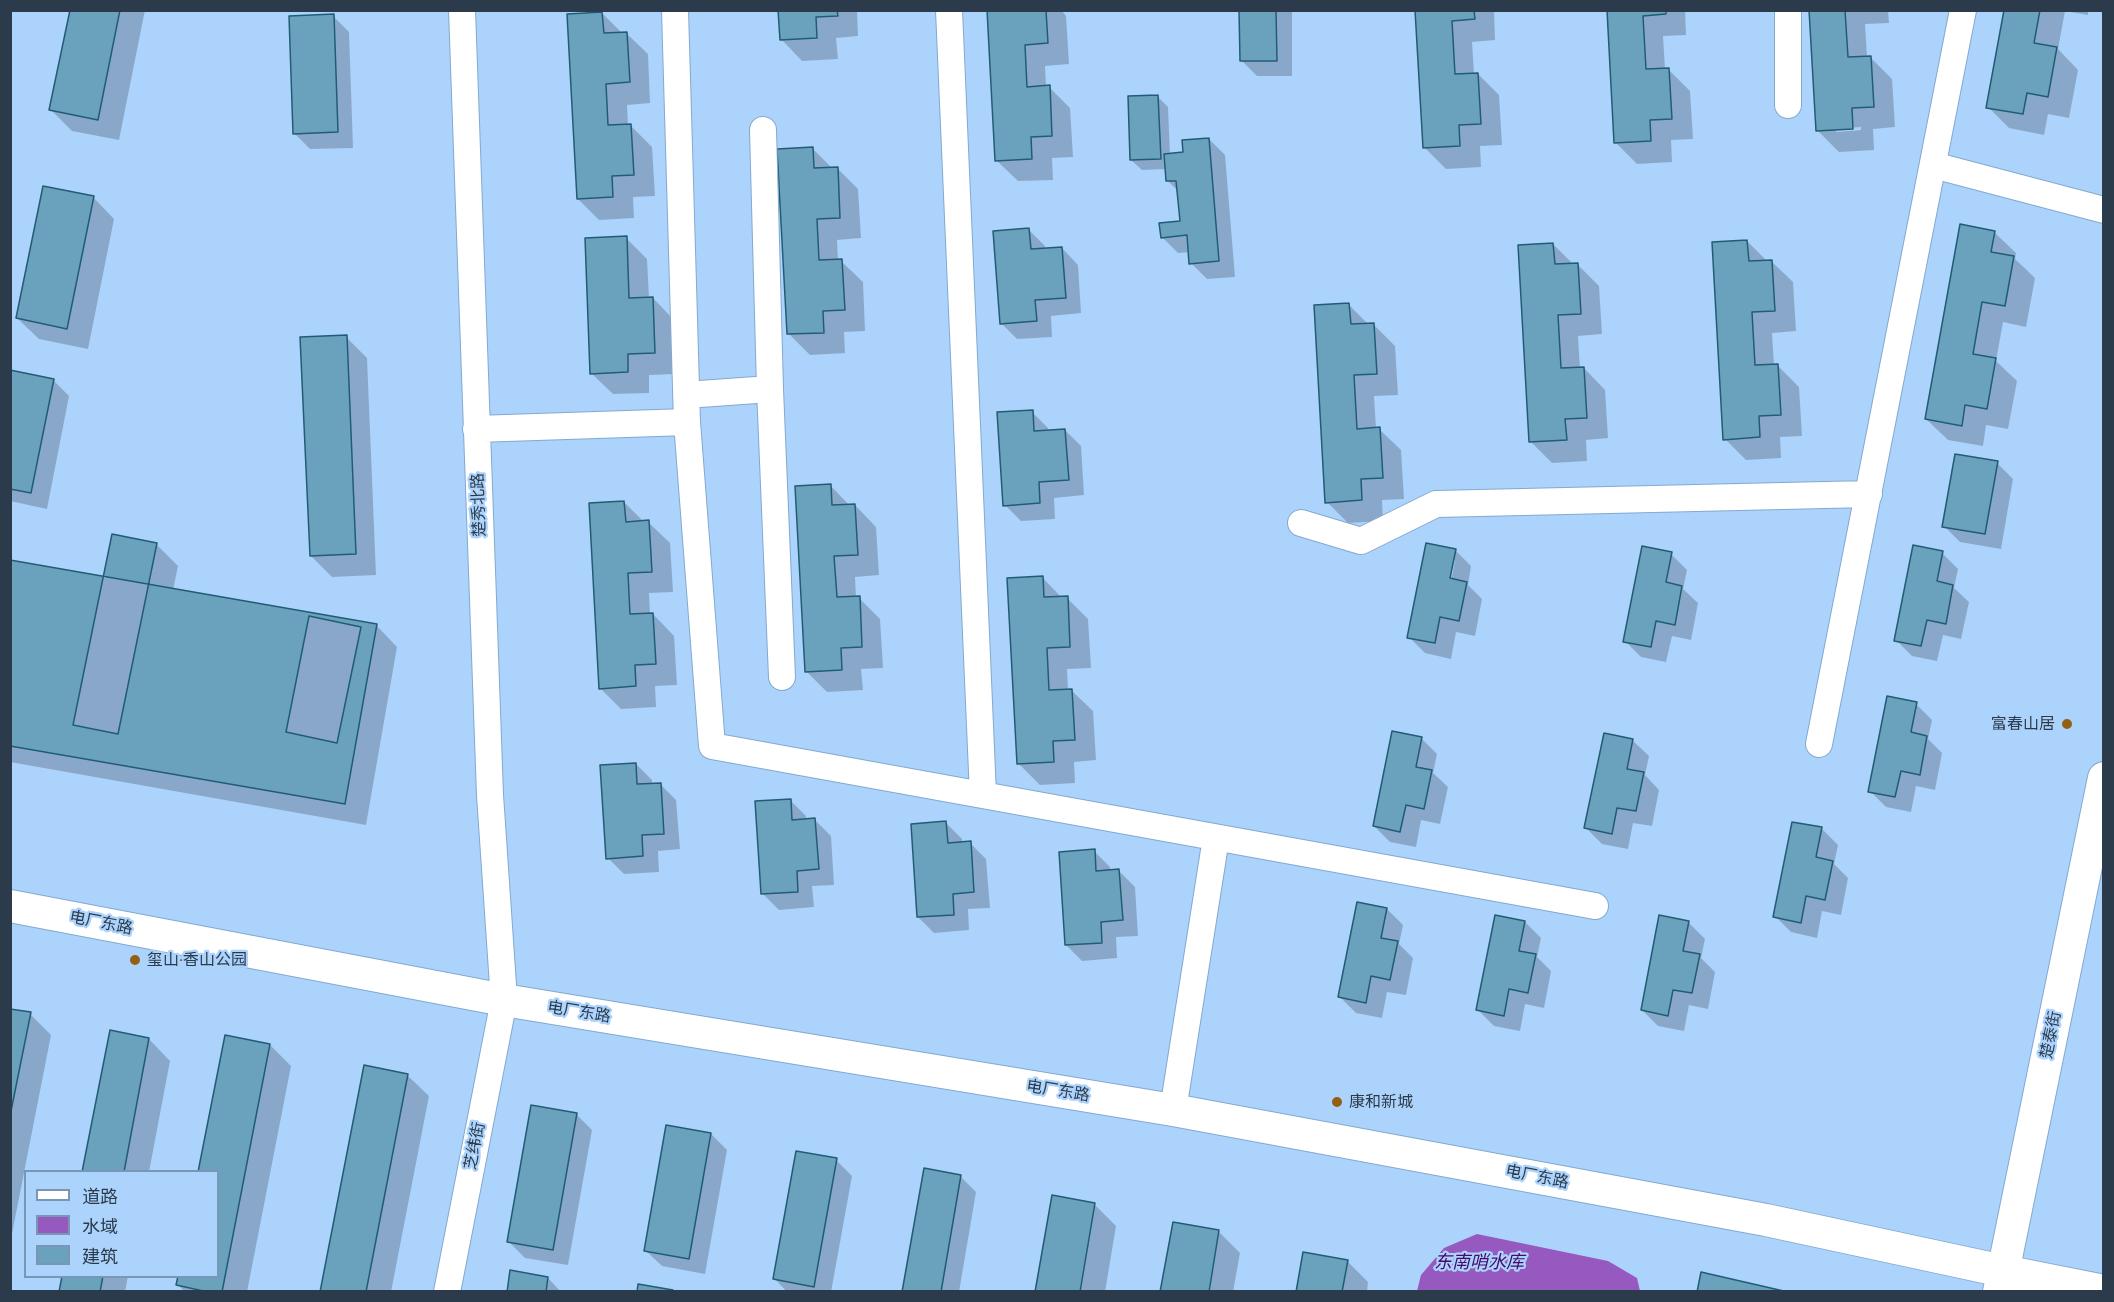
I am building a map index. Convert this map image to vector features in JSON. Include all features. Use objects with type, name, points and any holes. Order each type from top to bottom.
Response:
[{"type":"street","name":"楚秀北路","points":[[462,10],[490,795],[504,1000]]},
{"type":"street","points":[[675,10],[687,422],[712,746],[1595,906]]},
{"type":"street","points":[[949,10],[983,795]]},
{"type":"street","points":[[1788,10],[1788,105]]},
{"type":"street","points":[[1819,744],[1963,10]]},
{"type":"street","points":[[763,129],[770,389],[782,677]]},
{"type":"street","points":[[1933,165],[2103,210]]},
{"type":"street","points":[[686,395],[770,389]]},
{"type":"street","points":[[476,429],[687,422]]},
{"type":"street","points":[[1301,523],[1361,541],[1436,504],[1869,494]]},
{"type":"street","name":"楚泰街","points":[[2001,1281],[2103,778]]},
{"type":"street","points":[[1173,1110],[1216,838]]},
{"type":"street","name":"电厂东路","points":[[10,906],[504,1000],[1173,1110],[1766,1220],[2001,1281],[2103,1291]]},
{"type":"street","name":"芝纬街","points":[[447,1292],[504,1000]]},
{"type":"water","name":"东南哨水库","points":[[1477,1234],[1608,1261],[1637,1278],[1640,1291],[1417,1291],[1421,1275],[1444,1248]]},
{"type":"building","points":[[70,10],[120,10],[98,120],[49,110]]},
{"type":"building","points":[[778,10],[837,10],[838,16],[816,17],[817,38],[780,40]]},
{"type":"building","points":[[987,10],[1046,10],[1048,43],[1025,45],[1027,87],[1050,85],[1052,136],[1031,137],[1032,159],[995,161]]},
{"type":"building","points":[[1239,10],[1276,10],[1277,61],[1240,61]]},
{"type":"building","points":[[1415,10],[1474,10],[1475,19],[1452,21],[1455,74],[1478,73],[1481,124],[1459,125],[1460,146],[1423,148]]},
{"type":"building","points":[[1607,10],[1666,10],[1666,14],[1643,16],[1646,69],[1669,68],[1672,119],[1650,120],[1651,141],[1614,143]]},
{"type":"building","points":[[1809,10],[1845,10],[1848,57],[1871,56],[1874,107],[1852,108],[1853,129],[1816,131]]},
{"type":"building","points":[[2004,10],[2040,10],[2034,43],[2057,47],[2048,97],[2027,93],[2023,114],[1986,108]]},
{"type":"building","points":[[602,12],[604,33],[627,32],[630,82],[606,84],[608,125],[631,124],[634,175],[612,176],[613,197],[577,199],[567,14]]},
{"type":"building","points":[[334,14],[338,132],[293,134],[289,16]]},
{"type":"building","points":[[1158,95],[1161,159],[1130,160],[1128,96]]},
{"type":"building","points":[[1209,138],[1219,261],[1189,264],[1187,235],[1161,238],[1159,223],[1180,221],[1176,181],[1166,181],[1164,154],[1183,152],[1182,140]]},
{"type":"building","points":[[813,147],[814,168],[838,167],[840,218],[817,219],[819,260],[842,259],[845,310],[823,311],[824,333],[787,334],[777,149]]},
{"type":"building","points":[[43,186],[94,196],[67,329],[16,318]]},
{"type":"building","points":[[1960,224],[1995,231],[1991,252],[2014,256],[2005,306],[1982,302],[1973,354],[1996,358],[1987,409],[1965,405],[1962,426],[1925,419]]},
{"type":"building","points":[[1029,228],[1031,249],[1062,247],[1066,298],[1035,300],[1037,321],[1000,324],[993,231]]},
{"type":"building","points":[[627,236],[629,298],[653,297],[655,353],[628,354],[628,372],[590,374],[585,238]]},
{"type":"building","points":[[1747,240],[1749,261],[1772,260],[1775,311],[1752,312],[1755,365],[1778,364],[1781,415],[1759,416],[1760,437],[1723,440],[1712,242]]},
{"type":"building","points":[[1553,243],[1555,264],[1578,263],[1581,314],[1558,315],[1561,368],[1584,367],[1587,418],[1565,419],[1567,440],[1529,442],[1518,245]]},
{"type":"building","points":[[1349,303],[1351,324],[1374,323],[1377,374],[1354,375],[1357,429],[1380,427],[1383,478],[1361,479],[1362,500],[1325,503],[1314,305]]},
{"type":"building","points":[[347,335],[356,554],[310,556],[300,337]]},
{"type":"building","points":[[10,370],[54,379],[31,493],[10,489]]},
{"type":"building","points":[[1033,410],[1034,431],[1065,429],[1069,480],[1039,482],[1040,503],[1003,506],[997,412]]},
{"type":"building","points":[[1955,454],[1998,461],[1985,534],[1942,527]]},
{"type":"building","points":[[831,484],[832,505],[855,504],[858,555],[834,556],[837,597],[860,596],[862,647],[841,648],[842,670],[805,672],[795,486]]},
{"type":"building","points":[[624,501],[626,522],[649,520],[652,572],[628,573],[630,614],[653,613],[656,664],[635,665],[636,686],[599,689],[589,503]]},
{"type":"building","points":[[112,534],[157,543],[118,734],[73,725]]},
{"type":"building","points":[[1426,543],[1456,549],[1450,578],[1467,582],[1459,621],[1440,617],[1435,643],[1407,638]]},
{"type":"building","points":[[1913,545],[1943,551],[1937,581],[1953,585],[1946,624],[1927,620],[1921,646],[1894,641]]},
{"type":"building","points":[[1642,546],[1672,552],[1666,582],[1682,586],[1675,625],[1656,621],[1651,647],[1623,642]]},
{"type":"building","points":[[10,560],[377,624],[345,804],[10,746]]},
{"type":"building","points":[[1043,576],[1044,597],[1068,596],[1070,647],[1047,648],[1049,690],[1072,689],[1075,740],[1053,741],[1054,762],[1017,764],[1007,578]]},
{"type":"building","points":[[309,616],[361,627],[337,743],[286,732]]},
{"type":"building","points":[[1887,696],[1917,702],[1911,732],[1927,736],[1920,775],[1901,771],[1895,797],[1868,792]]},
{"type":"building","points":[[1392,731],[1422,737],[1416,767],[1432,770],[1424,809],[1406,805],[1400,832],[1373,826]]},
{"type":"building","points":[[1604,733],[1633,739],[1627,769],[1644,772],[1636,811],[1617,808],[1612,834],[1584,828]]},
{"type":"building","points":[[636,763],[637,784],[661,783],[664,834],[642,835],[643,856],[606,859],[600,765]]},
{"type":"building","points":[[791,799],[792,820],[815,818],[819,869],[797,871],[798,892],[761,894],[755,801]]},
{"type":"building","points":[[946,821],[948,843],[971,841],[974,892],[953,894],[954,915],[917,917],[911,824]]},
{"type":"building","points":[[1792,822],[1822,827],[1816,857],[1833,861],[1825,900],[1806,896],[1801,923],[1773,917]]},
{"type":"building","points":[[1095,849],[1096,871],[1119,869],[1123,920],[1101,922],[1102,943],[1065,945],[1059,852]]},
{"type":"building","points":[[1357,902],[1387,908],[1381,938],[1398,941],[1390,980],[1371,976],[1366,1003],[1338,997]]},
{"type":"building","points":[[1495,915],[1525,921],[1519,951],[1536,954],[1528,993],[1509,989],[1504,1016],[1476,1010]]},
{"type":"building","points":[[1659,915],[1689,921],[1683,951],[1700,954],[1692,993],[1673,990],[1668,1016],[1641,1010]]},
{"type":"building","points":[[10,1009],[31,1012],[10,1116]]},
{"type":"building","points":[[110,1030],[149,1038],[124,1170],[82,1170]]},
{"type":"building","points":[[225,1035],[270,1044],[222,1292],[208,1292],[176,1285],[178,1278],[219,1278],[219,1170],[198,1170]]},
{"type":"building","points":[[364,1065],[408,1074],[366,1292],[320,1292]]},
{"type":"building","points":[[531,1105],[577,1113],[553,1250],[507,1242]]},
{"type":"building","points":[[666,1125],[711,1133],[689,1259],[644,1251]]},
{"type":"building","points":[[796,1151],[837,1158],[814,1287],[773,1279]]},
{"type":"building","points":[[924,1168],[961,1175],[941,1292],[902,1292]]},
{"type":"building","points":[[1052,1195],[1095,1203],[1080,1292],[1035,1292]]},
{"type":"building","points":[[1173,1222],[1219,1230],[1209,1292],[1160,1292]]},
{"type":"building","points":[[1303,1252],[1348,1260],[1342,1292],[1296,1292]]},
{"type":"building","points":[[510,1270],[548,1277],[546,1292],[507,1292]]},
{"type":"building","points":[[1701,1272],[1788,1292],[1697,1292]]},
{"type":"building","points":[[62,1278],[103,1278],[100,1292],[59,1292]]},
{"type":"building","points":[[638,1284],[673,1290],[673,1292],[637,1292]]},
{"type":"place","name":"富春山居","points":[[2067,724]]},
{"type":"place","name":"玺山·香山公园","points":[[135,960]]},
{"type":"place","name":"康和新城","points":[[1337,1102]]}]
